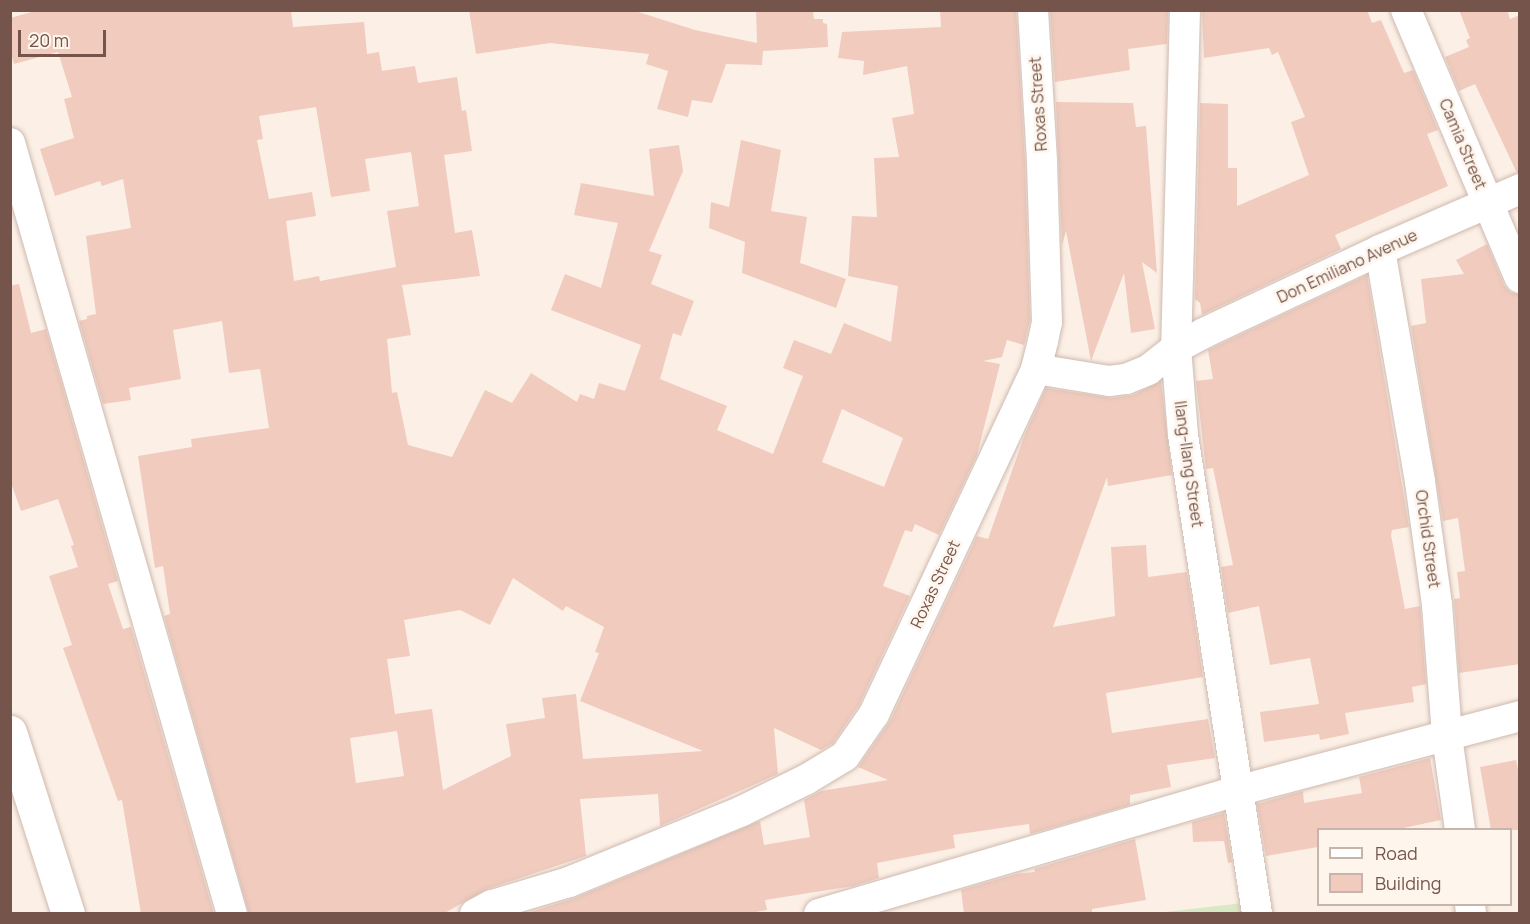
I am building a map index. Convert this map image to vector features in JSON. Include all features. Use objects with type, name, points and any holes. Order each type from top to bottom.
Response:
[{"type":"main road","points":[[10,732],[68,914]]},
{"type":"street","name":"Roxas Street","points":[[475,914],[492,905],[569,882],[742,811],[807,780],[845,756],[874,714],[1036,369],[1047,322],[1042,160],[1033,10]]},
{"type":"street","name":"Ilang-Ilang Street","points":[[1185,10],[1176,348],[1183,435],[1236,791],[1257,914]]},
{"type":"street","name":"Camia Street","points":[[1406,10],[1520,278]]},
{"type":"street","points":[[10,143],[232,914]]},
{"type":"street","name":"Don Emiliano Avenue","points":[[1036,369],[1109,381],[1126,379],[1148,370],[1176,348],[1380,250],[1520,189]]},
{"type":"street","name":"Orchid Street","points":[[1380,250],[1420,482],[1437,605],[1448,736],[1460,828]]},
{"type":"street","points":[[819,914],[1236,791],[1520,716]]},
{"type":"green space","points":[[1243,903],[1244,914],[1147,914]]},
{"type":"building","points":[[39,10],[291,10],[293,27],[364,22],[367,54],[379,52],[382,71],[415,66],[418,83],[457,77],[462,111],[466,110],[472,151],[444,155],[455,233],[472,230],[480,276],[402,285],[411,335],[387,339],[392,393],[397,392],[408,445],[452,457],[485,390],[512,403],[531,373],[577,402],[580,394],[594,399],[599,383],[625,391],[641,345],[551,310],[565,274],[601,288],[618,223],[574,215],[581,183],[654,196],[649,149],[679,145],[683,171],[649,251],[662,255],[651,284],[694,301],[681,336],[673,333],[660,379],[727,406],[717,430],[773,454],[803,376],[783,368],[794,340],[831,354],[844,323],[891,342],[898,286],[848,276],[852,216],[877,217],[874,158],[899,157],[892,118],[914,114],[907,66],[863,75],[864,61],[838,58],[842,32],[941,27],[940,10],[1016,10],[1025,162],[1030,320],[1024,345],[1007,340],[1002,357],[983,361],[1000,364],[977,455],[939,535],[915,524],[912,532],[905,530],[883,586],[910,596],[859,705],[833,743],[821,750],[774,728],[778,774],[660,826],[658,794],[580,799],[586,856],[487,889],[443,914],[249,914],[164,616],[170,614],[163,566],[155,568],[138,456],[192,447],[191,439],[269,428],[260,369],[229,373],[222,321],[173,330],[181,379],[129,388],[131,400],[103,404],[79,321],[96,314],[86,236],[131,228],[123,179],[102,186],[100,181],[55,196],[40,149],[74,138],[64,99],[72,97],[58,52],[14,64],[10,50],[10,18]],"holes":[[[316,107],[331,197],[370,191],[365,159],[411,152],[419,206],[387,211],[396,267],[320,281],[319,276],[294,281],[286,221],[316,216],[312,192],[269,199],[257,140],[263,139],[259,116]],[[842,409],[903,438],[884,487],[822,462]],[[513,578],[563,611],[566,606],[604,627],[595,652],[599,653],[580,701],[703,751],[583,759],[576,694],[542,698],[545,718],[506,724],[511,756],[443,790],[432,709],[395,714],[387,659],[410,656],[404,620],[460,610],[490,625]],[[397,731],[404,776],[356,783],[350,738]]]},
{"type":"building","points":[[469,10],[632,10],[695,30],[757,43],[756,10],[813,12],[814,19],[823,19],[823,23],[827,24],[828,47],[763,51],[762,65],[726,64],[712,103],[692,100],[688,117],[657,109],[668,71],[646,64],[649,54],[550,43],[476,54]]},
{"type":"building","points":[[1050,10],[1168,10],[1167,44],[1128,49],[1130,70],[1055,82]]},
{"type":"building","points":[[1202,10],[1367,10],[1372,23],[1381,20],[1404,73],[1413,70],[1438,130],[1427,134],[1448,186],[1335,235],[1341,249],[1202,315],[1200,303],[1195,299],[1200,103],[1228,104],[1228,168],[1237,168],[1237,206],[1309,175],[1291,122],[1305,117],[1278,52],[1272,55],[1269,48],[1204,58]]},
{"type":"building","points":[[1459,10],[1507,10],[1510,19],[1520,15],[1520,172],[1517,173],[1475,84],[1459,91],[1445,57],[1469,47],[1466,40],[1470,38]]},
{"type":"building","points":[[1056,102],[1133,103],[1136,127],[1146,126],[1157,273],[1142,262],[1155,329],[1131,333],[1124,273],[1091,361],[1066,231],[1062,245]]},
{"type":"building","points":[[741,140],[781,150],[771,211],[807,217],[800,263],[846,279],[836,308],[742,273],[745,242],[709,228],[711,202],[729,207]]},
{"type":"building","points":[[1487,244],[1504,285],[1510,292],[1520,295],[1520,664],[1459,673],[1454,599],[1460,598],[1457,572],[1465,571],[1458,518],[1443,521],[1411,326],[1426,323],[1421,279],[1464,274],[1456,260]]},
{"type":"building","points":[[1367,275],[1409,527],[1392,530],[1391,535],[1405,609],[1420,606],[1426,684],[1412,687],[1414,702],[1345,713],[1349,734],[1320,740],[1319,734],[1264,742],[1260,712],[1319,704],[1310,658],[1270,665],[1259,606],[1228,613],[1221,567],[1233,565],[1213,468],[1206,469],[1196,381],[1213,379],[1208,350]]},
{"type":"building","points":[[19,284],[31,333],[46,329],[118,581],[108,584],[123,629],[131,627],[214,914],[141,914],[122,800],[118,801],[63,648],[72,645],[49,576],[78,567],[71,546],[74,545],[58,499],[21,511],[10,480],[10,286]]},
{"type":"building","points":[[1161,381],[1172,475],[1108,486],[1107,477],[1053,627],[1115,616],[1111,547],[1146,545],[1148,577],[1187,572],[1203,677],[1106,693],[1112,733],[1208,719],[1215,758],[1167,765],[1171,787],[1130,795],[1130,805],[1030,834],[1029,824],[953,835],[955,848],[877,863],[879,878],[853,886],[765,900],[767,910],[744,914],[524,914],[575,898],[760,821],[764,845],[810,837],[804,800],[821,791],[888,780],[858,767],[890,721],[977,536],[988,539],[1025,434],[1046,388],[1111,398],[1133,395]]},
{"type":"building","points":[[1430,758],[1441,820],[1403,828],[1317,828],[1317,847],[1266,856],[1257,804],[1303,791],[1304,803],[1362,793],[1359,777]]},
{"type":"building","points":[[1516,760],[1520,779],[1520,830],[1491,828],[1480,767]]},
{"type":"building","points":[[1224,813],[1232,862],[1228,863],[1224,841],[1193,842],[1192,822]]},
{"type":"building","points":[[1135,839],[1146,900],[1092,909],[1092,914],[964,914],[961,890],[1016,874],[1035,872],[1034,869]]}]
